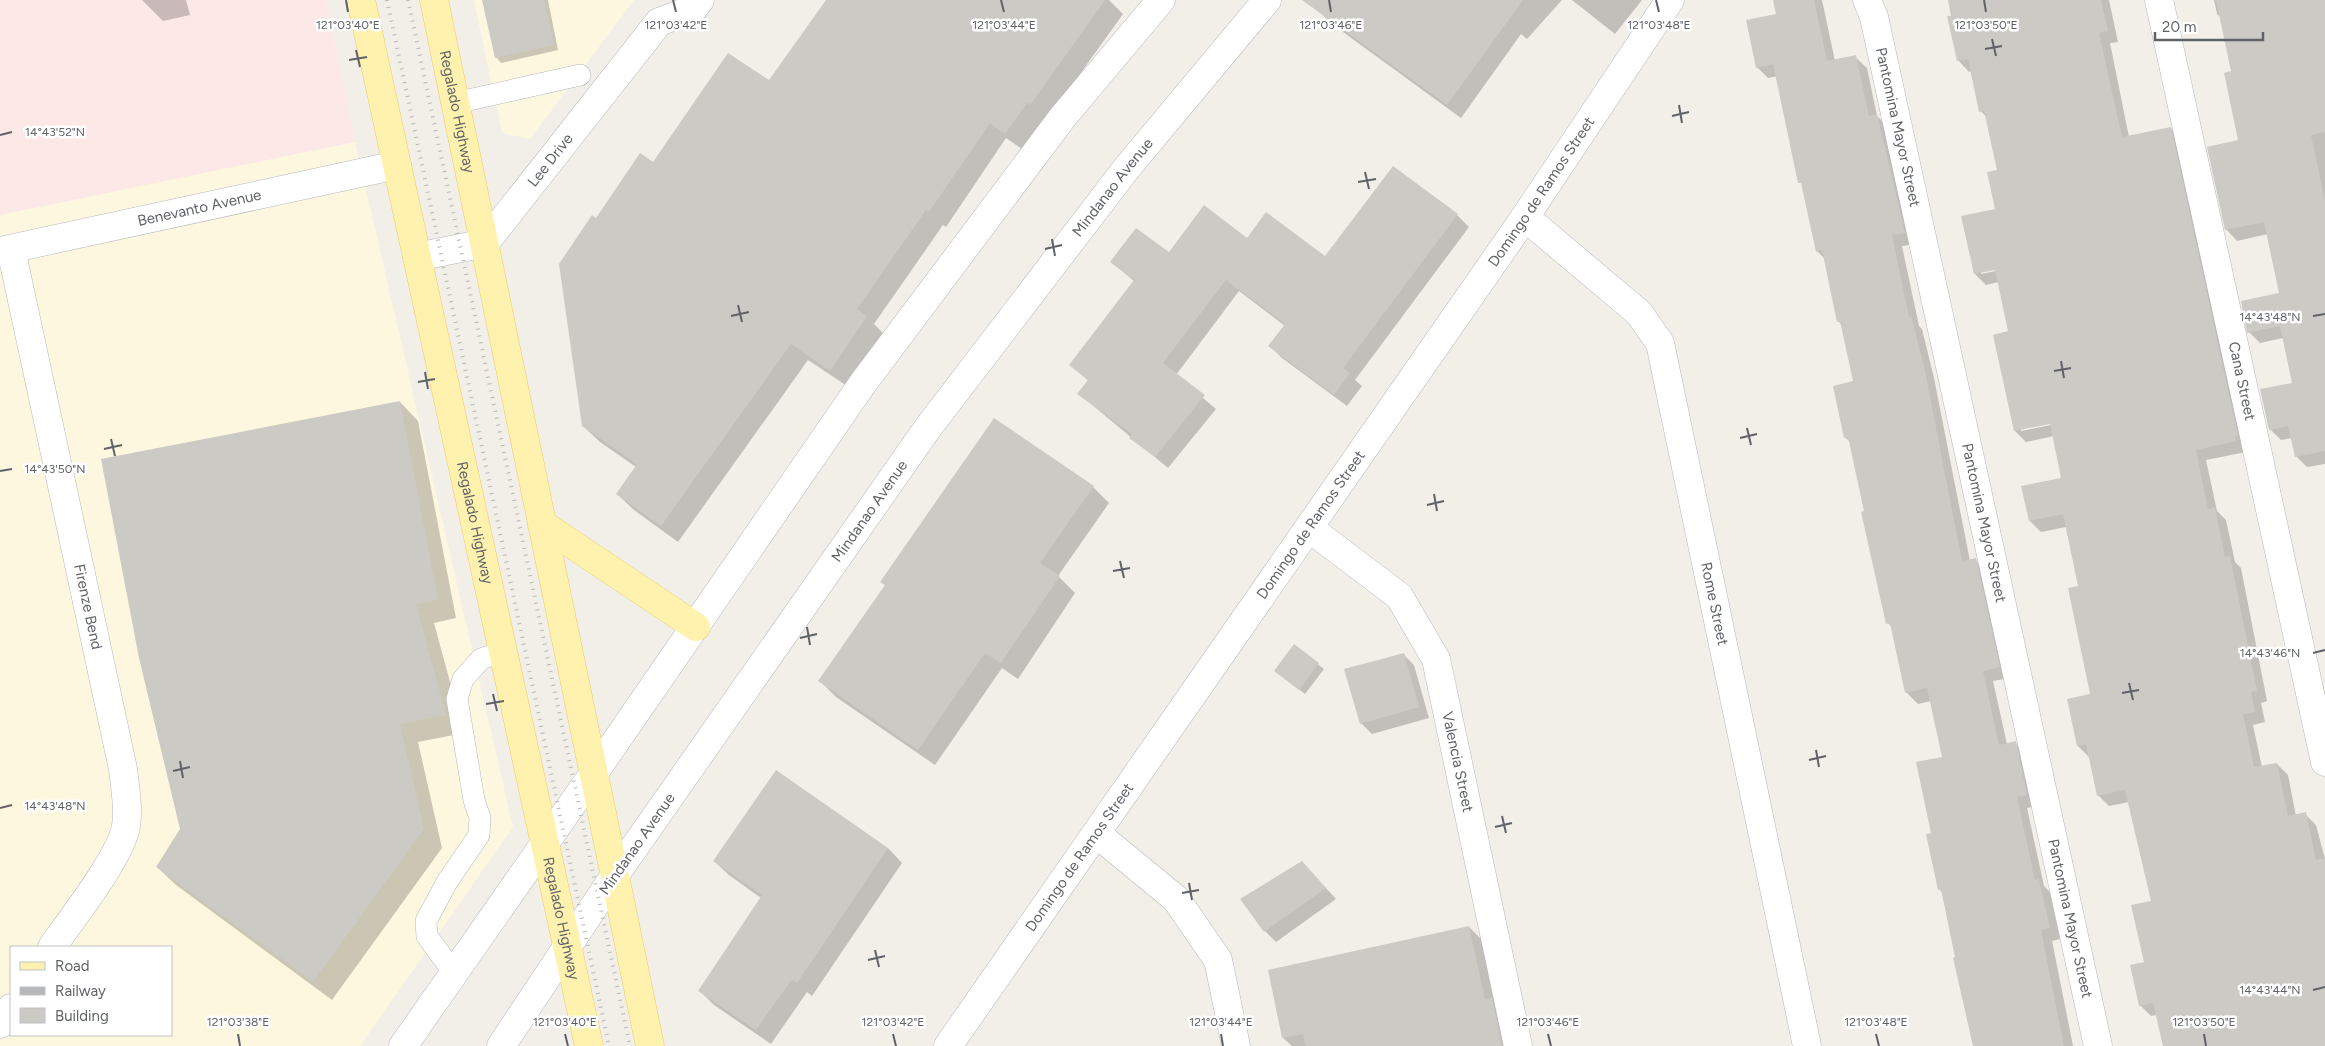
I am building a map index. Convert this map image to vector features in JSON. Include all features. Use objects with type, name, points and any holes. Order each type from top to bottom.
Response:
[{"type":"main road","name":"Regalado Highway","points":[[361,0],[588,1046]]},
{"type":"main road","name":"Regalado Highway","points":[[434,0],[650,1046]]},
{"type":"main road","points":[[542,524],[696,626]]},
{"type":"street","name":"Lee Drive","points":[[484,243],[660,11],[692,9],[700,0]]},
{"type":"street","points":[[403,1046],[863,383],[1062,118],[1161,0]]},
{"type":"street","name":"Mindanao Avenue","points":[[501,1046],[615,875],[927,429],[1126,169],[1267,0]]},
{"type":"street","name":"Domingo de Ramos Street","points":[[948,1046],[1525,217],[1670,0]]},
{"type":"street","name":"Pantomina Mayor Street","points":[[1867,0],[1874,17],[2098,1046]]},
{"type":"street","name":"Cana Street","points":[[2159,0],[2325,762]]},
{"type":"street","name":"Benevanto Avenue","points":[[6,250],[397,165]]},
{"type":"street","name":"Rome Street","points":[[1525,217],[1639,313],[1660,343],[1807,1046]]},
{"type":"street","points":[[417,257],[484,243]]},
{"type":"street","name":"Firenze Bend","points":[[6,250],[121,759],[127,800],[126,828],[114,856],[53,946]]},
{"type":"street","name":"Valencia Street","points":[[1310,528],[1400,596],[1436,660],[1518,1046]]},
{"type":"street","points":[[1097,834],[1176,899],[1218,960],[1236,1046]]},
{"type":"street","points":[[0,1024],[10,1009]]},
{"type":"lane","points":[[455,103],[580,75]]},
{"type":"lane","points":[[454,973],[427,936],[426,921],[447,882],[479,835],[480,818],[474,800],[457,699],[463,679],[482,659],[503,651]]},
{"type":"shaded area","points":[[0,0],[326,0],[355,142],[513,827],[360,1046],[0,1046]]},
{"type":"shaded area","points":[[0,0],[326,0],[355,142],[0,215]]},
{"type":"shaded area","points":[[474,0],[634,0],[530,139],[502,133]]},
{"type":"building","points":[[482,0],[544,0],[554,45],[495,58]]},
{"type":"building","points":[[826,0],[1105,0],[1030,105],[1027,103],[1005,134],[990,123],[929,212],[926,210],[857,309],[867,316],[830,371],[791,344],[661,526],[616,494],[637,464],[582,426],[559,264],[592,215],[596,218],[640,153],[653,162],[728,53],[769,80]]},
{"type":"building","points":[[1302,0],[1523,0],[1447,105]]},
{"type":"building","points":[[1773,0],[1814,0],[1827,61],[1856,55],[1869,116],[1877,114],[1905,233],[1892,235],[1909,317],[1911,316],[1924,366],[1962,561],[1976,558],[2000,667],[1983,671],[1999,745],[2016,741],[2027,795],[2017,797],[2035,880],[2039,879],[2050,928],[2041,930],[2064,1046],[1973,1046],[1953,958],[1955,957],[1941,889],[1938,890],[1926,834],[1931,833],[1916,762],[1942,757],[1927,688],[1905,693],[1890,623],[1886,624],[1861,512],[1864,511],[1848,437],[1844,438],[1833,386],[1853,381],[1840,321],[1837,322],[1822,250],[1816,252],[1801,183],[1798,183],[1773,64],[1756,68],[1746,20],[1776,14]]},
{"type":"building","points":[[1948,0],[2101,0],[2108,31],[2099,33],[2122,137],[2171,127],[2238,436],[2235,437],[2236,441],[2196,450],[2208,509],[2215,508],[2225,557],[2230,556],[2257,691],[2251,692],[2255,712],[2243,714],[2254,767],[2277,763],[2288,816],[2306,812],[2316,860],[2325,858],[2325,1046],[2163,1046],[2153,1003],[2139,1006],[2130,965],[2144,962],[2131,905],[2151,901],[2125,790],[2097,796],[2086,744],[2077,746],[2067,699],[2090,694],[2068,588],[2078,586],[2063,514],[2029,521],[2021,486],[2061,478],[2050,424],[2014,431],[1993,335],[2008,331],[1995,270],[1974,274],[1961,216],[1995,209],[1987,172],[1997,170],[1984,111],[1979,112],[1968,59],[1957,61],[1947,16],[1951,16]]},
{"type":"building","points":[[2216,0],[2325,0],[2325,132],[2311,135],[2325,201],[2325,451],[2295,457],[2288,426],[2269,430],[2260,389],[2292,383],[2280,326],[2247,333],[2241,301],[2279,293],[2264,222],[2225,230],[2207,147],[2238,140],[2224,73],[2231,71]]},
{"type":"building","points":[[1393,166],[1458,214],[1343,368],[1350,373],[1334,395],[1268,346],[1285,324],[1226,280],[1163,363],[1205,395],[1155,457],[1129,438],[1132,434],[1077,394],[1088,380],[1069,365],[1134,280],[1110,262],[1136,228],[1169,252],[1204,205],[1247,238],[1266,212],[1325,256]]},
{"type":"building","points":[[400,401],[438,600],[416,604],[446,715],[400,724],[424,829],[313,982],[156,867],[180,829],[139,658],[101,459]]},
{"type":"building","points":[[994,418],[1094,486],[1040,563],[1060,576],[1001,663],[985,653],[918,750],[818,681],[885,585],[880,582]]},
{"type":"building","points":[[1294,644],[1319,663],[1299,690],[1274,671]]},
{"type":"building","points":[[1404,653],[1419,707],[1360,724],[1344,669]]},
{"type":"building","points":[[776,770],[888,848],[797,983],[792,979],[756,1030],[698,991],[762,895],[713,861]]},
{"type":"building","points":[[1302,861],[1326,888],[1264,932],[1240,899]]},
{"type":"building","points":[[1469,926],[1485,999],[1492,998],[1502,1046],[1306,1046],[1303,1034],[1282,1038],[1268,970]]},
{"type":"railway","points":[[387,0],[609,1046]]},
{"type":"railway","points":[[408,0],[630,1046]]}]
